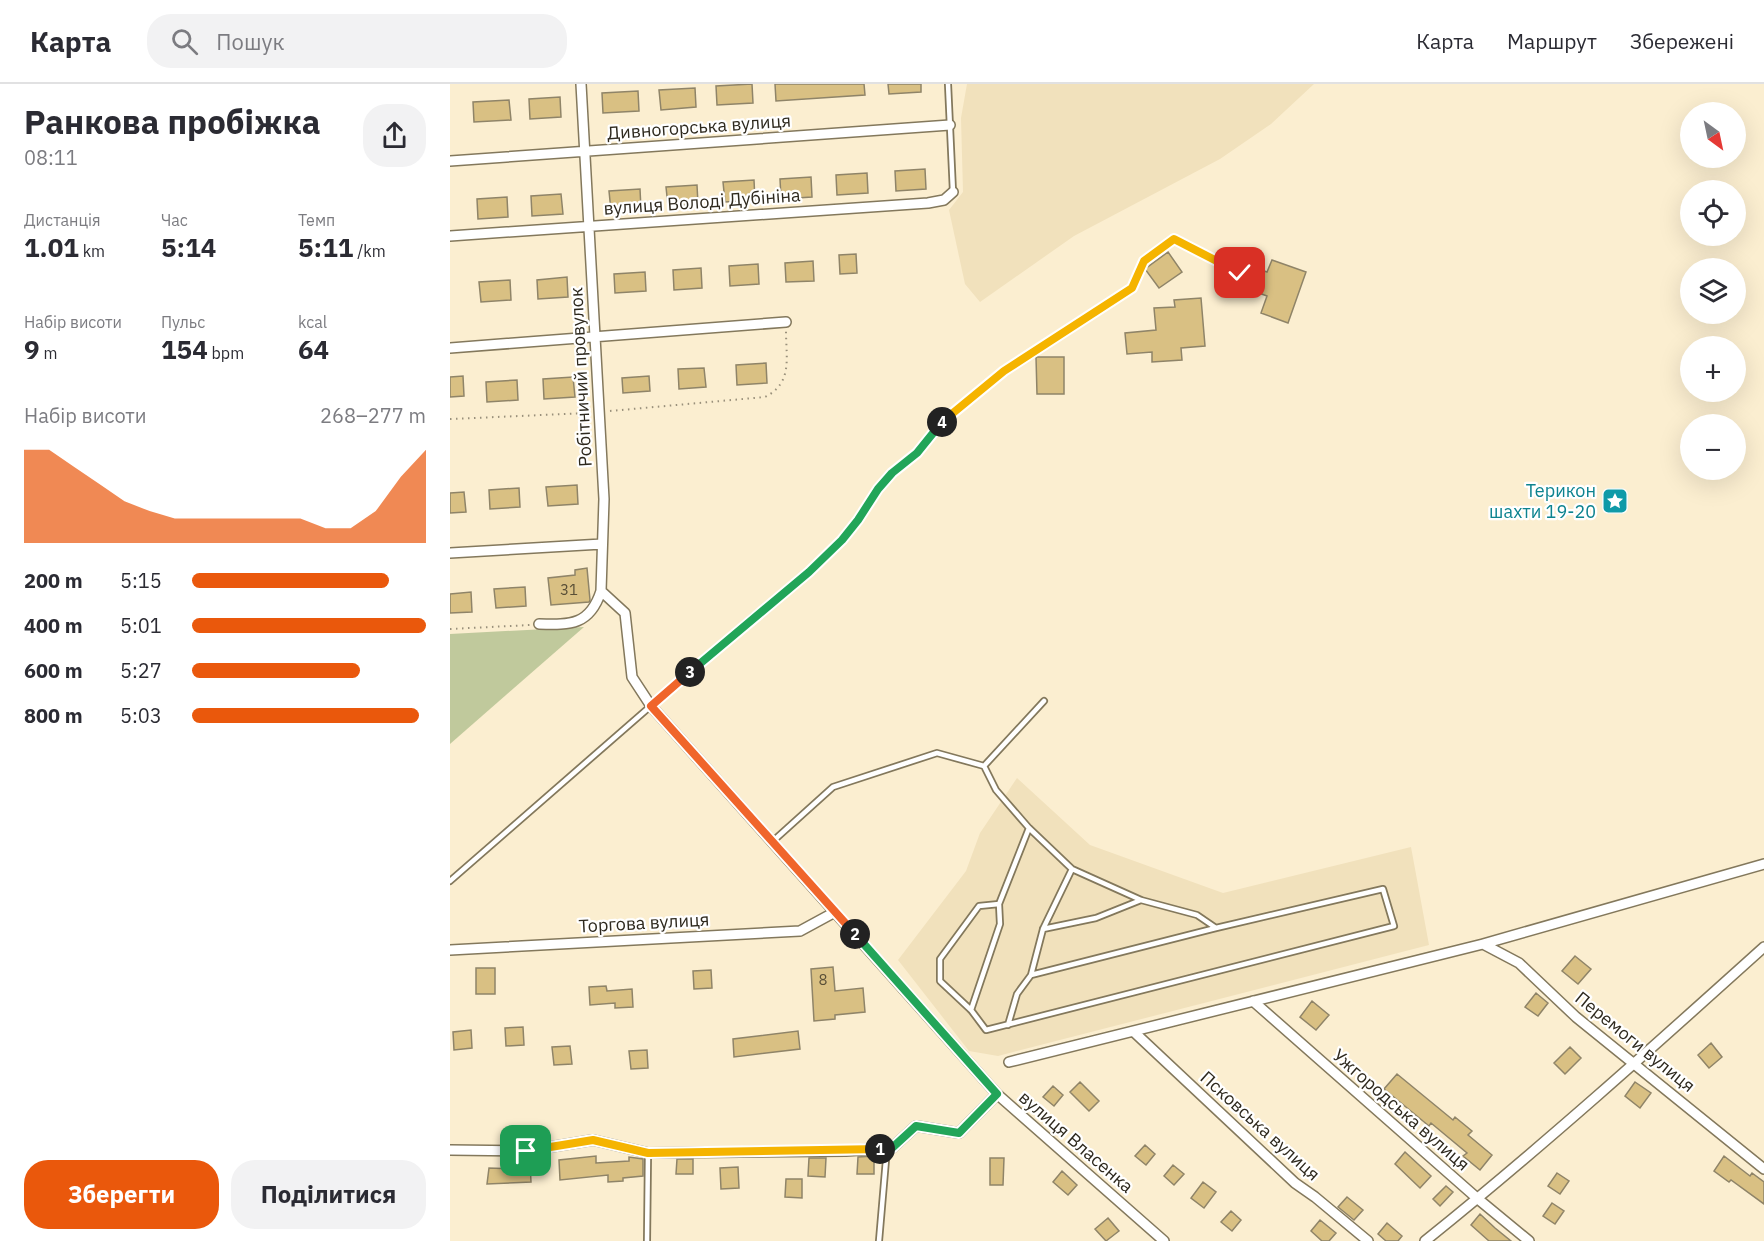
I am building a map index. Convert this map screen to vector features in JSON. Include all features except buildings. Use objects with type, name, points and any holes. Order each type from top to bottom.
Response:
[{"type":"street","name":"Робітничий провулок","points":[[581,84],[604,499],[601,591]]},
{"type":"street","name":"Дивногорська вулиця","points":[[450,161],[950,124]]},
{"type":"street","name":"вулиця Володі Дубініна","points":[[450,236],[928,203],[944,200],[953,192]]},
{"type":"street","points":[[450,348],[786,322]]},
{"type":"street","points":[[450,553],[602,544]]},
{"type":"street","points":[[539,624],[568,625],[581,620],[597,603],[601,591]]},
{"type":"street","name":"вулиця Власенка","points":[[601,591],[625,613],[632,677],[651,706],[997,1094],[1164,1241]]},
{"type":"street","points":[[1009,1062],[1483,944],[1764,864]]},
{"type":"street","name":"Торгова вулиця","points":[[450,950],[800,931],[835,912]]},
{"type":"street","name":"Перемоги вулиця","points":[[1483,944],[1520,963],[1576,1017],[1764,1169]]},
{"type":"street","points":[[1425,1241],[1478,1199],[1635,1064],[1764,947]]},
{"type":"street","name":"Ужгородська вулиця","points":[[1253,1001],[1529,1241]]},
{"type":"street","name":"Псковська вулиця","points":[[1133,1031],[1295,1183],[1368,1241]]},
{"type":"street","points":[[450,1150],[526,1151],[593,1140],[648,1153],[846,1151],[892,1148],[916,1126],[959,1133],[997,1094]]},
{"type":"lane","points":[[948,84],[953,192]]},
{"type":"lane","points":[[450,881],[809,572],[842,540],[878,489],[892,473],[917,453],[937,425],[1004,371],[1132,288],[1144,261],[1174,239],[1240,273]]},
{"type":"lane","points":[[984,766],[1044,701]]},
{"type":"lane","points":[[772,842],[833,787],[937,753],[984,766],[996,790],[1029,828],[1072,869],[1141,900],[1197,915],[1216,928]]},
{"type":"lane","points":[[970,1010],[1000,924],[999,904],[1029,828]]},
{"type":"lane","points":[[1008,1025],[1017,994],[1031,975],[1043,929],[1072,869]]},
{"type":"lane","points":[[999,904],[979,906],[940,959],[940,981],[970,1010],[986,1030],[1394,926],[1383,889],[1031,975]]},
{"type":"lane","points":[[1043,929],[1096,918],[1141,900]]},
{"type":"lane","points":[[879,1241],[887,1148]]},
{"type":"lane","points":[[647,1241],[648,1153]]},
{"type":"path","points":[[450,419],[599,412],[765,397],[775,392],[786,374],[786,322]]},
{"type":"path","points":[[450,629],[539,624]]},
{"type":"shaded area","points":[[967,84],[1314,84],[1271,124],[1220,159],[1074,236],[980,302],[965,284],[949,210],[963,192],[961,118]]},
{"type":"shaded area","points":[[1017,778],[1090,845],[1223,893],[1411,847],[1429,945],[998,1056],[969,1051],[898,960],[966,871],[980,833]]},
{"type":"green space","points":[[584,627],[450,744],[450,634]]},
{"type":"place","name":"Терикон шахти 19-20","points":[[1615,501]]},
{"type":"route","points":[[526,1151],[593,1140],[648,1153],[846,1151],[892,1148],[916,1126],[959,1133],[997,1094],[651,706],[754,616],[809,572],[842,540],[878,489],[892,473],[917,453],[937,425],[1004,371],[1132,288],[1144,261],[1174,239],[1240,273]]}]
